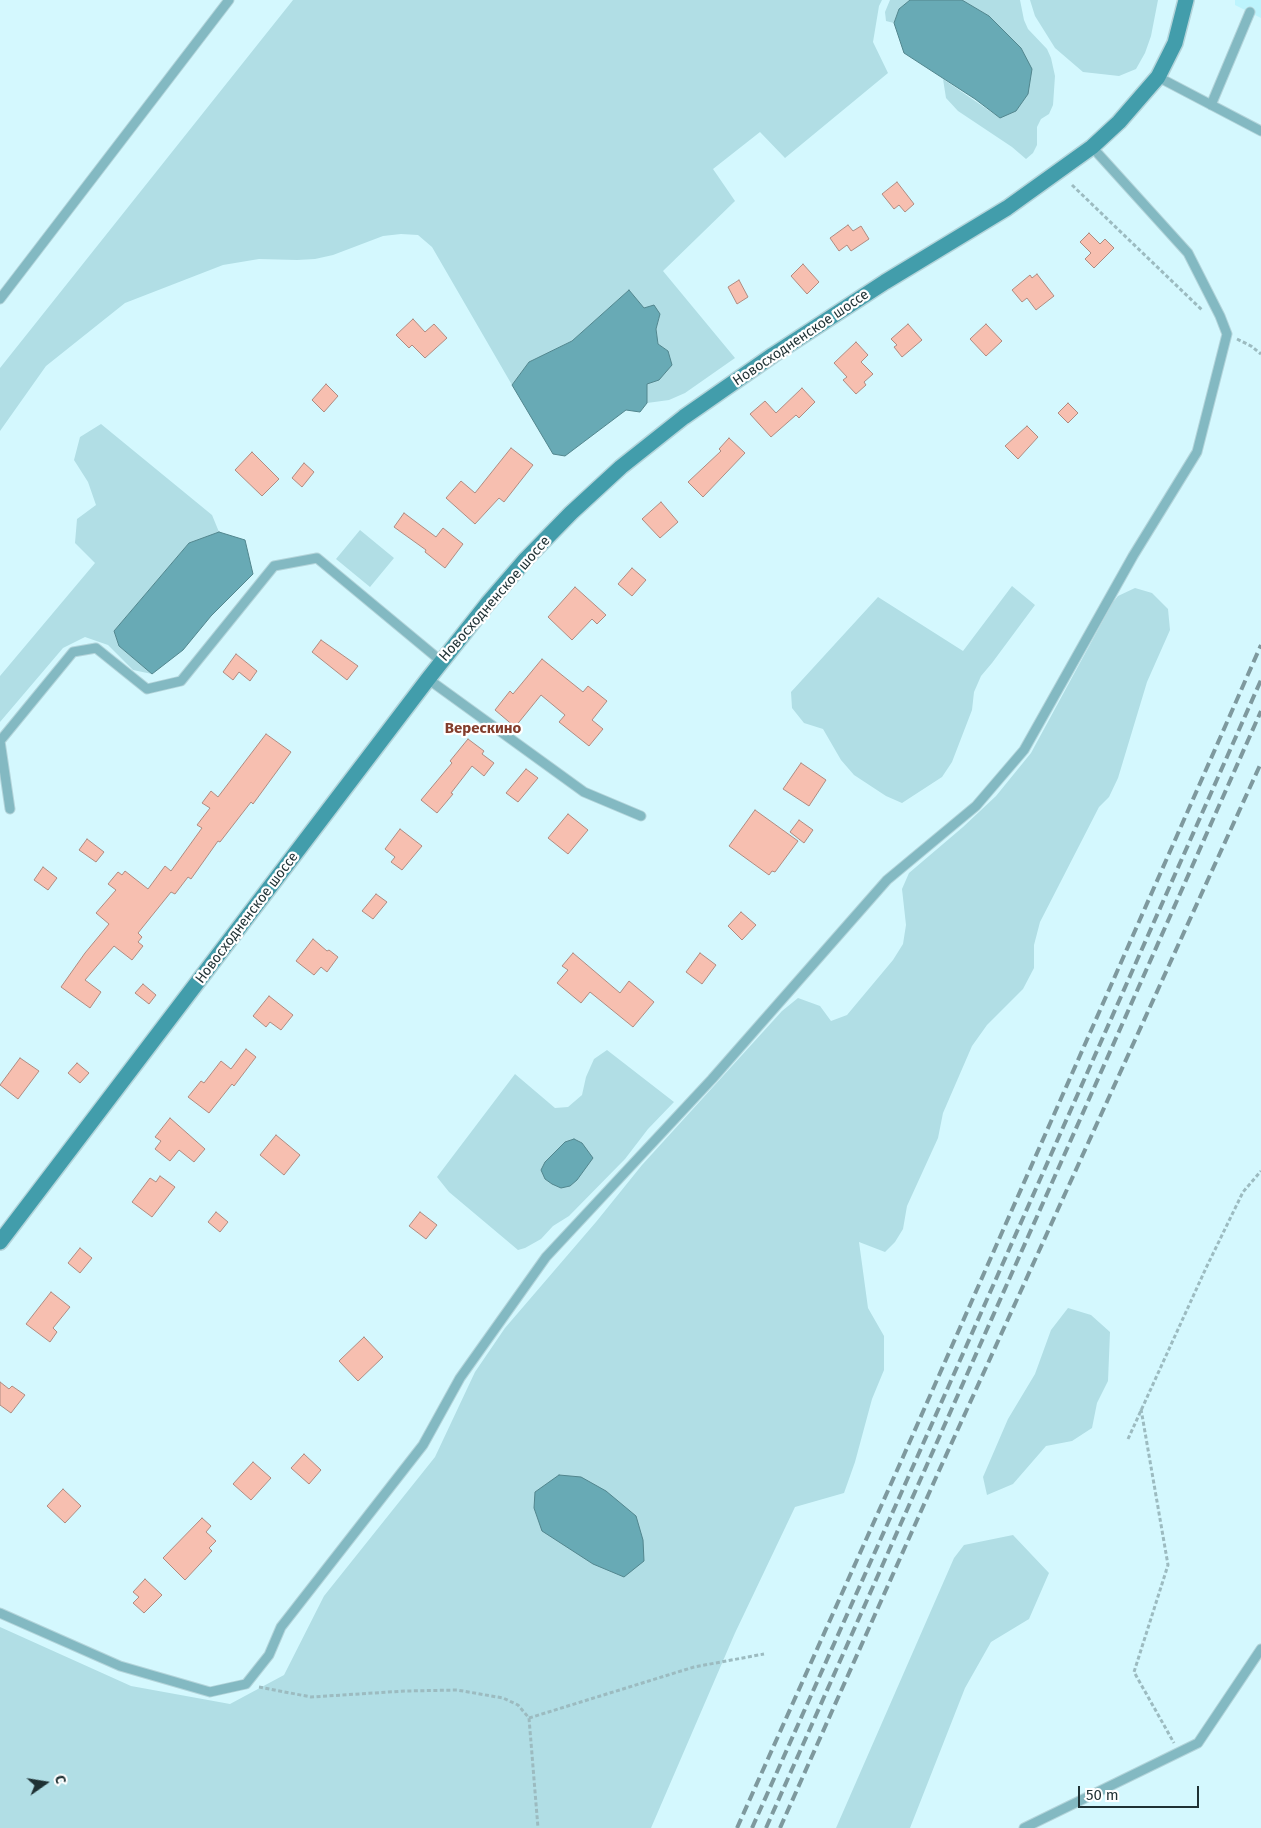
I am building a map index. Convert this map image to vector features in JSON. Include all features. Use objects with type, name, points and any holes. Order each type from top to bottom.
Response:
[{"type":"main road","name":"Новосходненское шоссе","points":[[0,1242],[428,679],[526,559],[571,513],[621,467],[670,428],[789,344],[885,282],[1007,208],[1092,147],[1126,115],[1158,77],[1175,44],[1186,0]]},
{"type":"lane","points":[[0,299],[229,0]]},
{"type":"lane","points":[[1211,105],[1250,12]]},
{"type":"lane","points":[[1158,77],[1261,131]]},
{"type":"lane","points":[[0,1613],[120,1666],[210,1692],[246,1684],[269,1655],[281,1627],[423,1445],[460,1378],[546,1257],[712,1079],[887,880],[976,806],[1024,750],[1132,556],[1197,452],[1227,334],[1220,316],[1188,254],[1092,147]]},
{"type":"lane","points":[[10,809],[0,740],[74,652],[96,648],[147,689],[181,681],[274,566],[317,558],[442,661]]},
{"type":"lane","points":[[428,679],[584,792],[641,816]]},
{"type":"lane","points":[[1024,1828],[1198,1743],[1261,1649]]},
{"type":"path","points":[[1072,185],[1206,314]]},
{"type":"path","points":[[1227,334],[1252,346],[1261,354]]},
{"type":"path","points":[[1128,1439],[1243,1192],[1261,1170]]},
{"type":"path","points":[[1141,1409],[1168,1565],[1134,1672],[1179,1752]]},
{"type":"path","points":[[528,1718],[694,1667],[764,1654]]},
{"type":"path","points":[[246,1684],[311,1698],[405,1691],[457,1690],[503,1698],[518,1705],[528,1718],[538,1828]]},
{"type":"shaded area","points":[[293,0],[882,0],[879,6],[873,42],[888,73],[785,158],[760,132],[713,169],[735,201],[663,271],[735,358],[685,393],[669,400],[647,403],[647,384],[668,351],[658,344],[656,329],[660,314],[644,309],[629,290],[572,341],[529,362],[512,385],[432,247],[418,235],[401,234],[383,236],[333,255],[315,259],[259,259],[223,265],[125,303],[46,366],[0,431],[0,368]]},
{"type":"shaded area","points":[[890,0],[910,0],[899,9],[894,23],[886,21],[885,12]]},
{"type":"shaded area","points":[[910,0],[962,0],[989,16],[1021,48],[1032,69],[1028,94],[1016,111],[1000,118],[975,99],[904,53],[894,23],[899,9]]},
{"type":"shaded area","points":[[962,0],[1020,0],[1028,29],[1047,49],[1051,58],[1055,76],[1053,105],[1049,114],[1041,119],[1037,127],[1037,145],[1033,153],[1026,159],[1012,147],[958,111],[946,98],[943,79],[1000,118],[1021,48],[989,16]]},
{"type":"shaded area","points":[[1030,0],[1158,0],[1151,36],[1145,53],[1136,69],[1119,76],[1083,72],[1055,48],[1035,16]]},
{"type":"shaded area","points":[[1235,0],[1261,0],[1261,18],[1235,5]]},
{"type":"shaded area","points":[[629,290],[644,308],[654,305],[660,314],[656,329],[658,344],[668,351],[672,365],[659,380],[647,384],[647,403],[640,412],[626,410],[565,456],[553,454],[512,385],[529,362],[572,341]]},
{"type":"shaded area","points":[[101,424],[212,515],[219,532],[189,543],[114,631],[119,646],[152,674],[133,670],[108,645],[85,637],[63,648],[0,722],[0,676],[95,563],[75,543],[77,519],[96,505],[88,482],[74,460],[80,437]]},
{"type":"shaded area","points":[[360,530],[394,558],[370,587],[336,559]]},
{"type":"shaded area","points":[[219,532],[245,540],[253,574],[211,616],[183,650],[152,674],[119,646],[114,631],[189,543]]},
{"type":"shaded area","points":[[1012,586],[1035,605],[981,676],[974,692],[972,710],[952,762],[942,777],[902,803],[886,796],[854,775],[841,760],[823,729],[804,723],[792,708],[791,692],[878,597],[963,651]]},
{"type":"shaded area","points":[[1135,588],[1152,593],[1168,609],[1170,630],[1147,682],[1118,778],[1109,797],[1099,807],[1040,922],[1034,945],[1034,968],[1023,989],[987,1025],[972,1046],[943,1113],[938,1138],[907,1206],[903,1229],[895,1242],[885,1252],[859,1242],[868,1308],[884,1336],[884,1370],[872,1399],[855,1462],[844,1493],[795,1507],[735,1633],[651,1828],[0,1828],[0,1627],[131,1686],[230,1704],[284,1675],[324,1596],[435,1457],[475,1372],[505,1328],[642,1165],[782,1011],[798,998],[820,1006],[831,1021],[847,1015],[893,960],[903,944],[906,925],[902,889],[909,873],[996,796],[1031,753],[1113,602],[1118,596]]},
{"type":"shaded area","points":[[607,1050],[674,1102],[648,1129],[625,1159],[569,1216],[553,1226],[541,1239],[518,1250],[449,1192],[437,1177],[515,1074],[555,1108],[568,1107],[582,1095],[586,1077],[594,1059]],"holes":[[[565,1142],[570,1186],[545,1162]]]},
{"type":"shaded area","points":[[574,1139],[582,1143],[593,1158],[577,1180],[570,1186],[561,1188],[545,1179],[541,1170],[545,1162],[565,1142]]},
{"type":"shaded area","points":[[1068,1308],[1091,1315],[1110,1332],[1108,1381],[1097,1403],[1092,1428],[1072,1441],[1046,1446],[1013,1484],[987,1495],[983,1477],[1008,1419],[1035,1374],[1051,1330]]},
{"type":"shaded area","points":[[559,1475],[581,1477],[606,1491],[636,1516],[643,1540],[644,1561],[624,1577],[593,1564],[542,1531],[534,1508],[535,1492]]},
{"type":"shaded area","points":[[1013,1535],[1049,1573],[1029,1619],[991,1642],[965,1688],[910,1828],[836,1828],[954,1558],[964,1545]]},
{"type":"building","points":[[897,182],[914,204],[905,212],[899,205],[894,209],[882,194]]},
{"type":"building","points":[[848,225],[853,231],[861,226],[869,239],[851,251],[847,245],[839,251],[830,238]]},
{"type":"building","points":[[1089,233],[1100,244],[1105,239],[1114,248],[1094,268],[1085,259],[1091,253],[1080,242]]},
{"type":"building","points":[[803,264],[819,282],[807,294],[791,276]]},
{"type":"building","points":[[1037,274],[1054,296],[1036,310],[1027,298],[1022,302],[1012,290],[1030,275],[1032,278]]},
{"type":"building","points":[[739,280],[748,297],[737,304],[728,287]]},
{"type":"building","points":[[413,319],[425,332],[434,324],[447,338],[425,358],[412,345],[409,348],[396,335]]},
{"type":"building","points":[[908,324],[922,340],[902,357],[894,347],[897,345],[891,339]]},
{"type":"building","points":[[986,324],[1002,341],[986,356],[970,339]]},
{"type":"building","points":[[856,342],[868,355],[861,362],[873,374],[864,382],[866,385],[856,394],[843,380],[847,377],[834,363]]},
{"type":"building","points":[[326,384],[338,396],[324,412],[312,400]]},
{"type":"building","points":[[802,388],[815,402],[799,418],[796,415],[771,437],[750,414],[765,401],[776,413]]},
{"type":"building","points":[[1068,403],[1078,413],[1068,423],[1058,413]]},
{"type":"building","points":[[1027,426],[1038,437],[1018,459],[1005,446]]},
{"type":"building","points":[[729,438],[745,453],[703,497],[688,482],[721,451],[719,449]]},
{"type":"building","points":[[511,448],[533,465],[504,502],[499,498],[475,524],[446,498],[461,481],[475,493]]},
{"type":"building","points":[[252,452],[279,479],[262,496],[235,470]]},
{"type":"building","points":[[304,463],[314,472],[302,487],[292,478]]},
{"type":"building","points":[[661,502],[678,522],[660,538],[642,519]]},
{"type":"building","points":[[404,513],[436,537],[443,528],[463,544],[445,568],[425,552],[426,550],[394,527]]},
{"type":"building","points":[[632,568],[646,580],[632,596],[618,584]]},
{"type":"building","points":[[575,587],[606,615],[597,624],[592,619],[572,640],[548,617]]},
{"type":"building","points":[[321,640],[358,666],[347,680],[312,652]]},
{"type":"building","points":[[236,654],[257,671],[250,681],[239,672],[233,680],[223,672]]},
{"type":"building","points":[[542,659],[583,692],[588,686],[607,701],[592,720],[603,729],[589,746],[559,722],[565,715],[541,695],[515,727],[495,710],[510,691],[513,694]]},
{"type":"building","points":[[266,734],[291,752],[253,804],[251,802],[220,842],[218,841],[191,879],[188,877],[175,894],[171,892],[138,933],[142,937],[138,942],[143,946],[132,960],[114,946],[85,980],[101,992],[90,1008],[61,987],[85,953],[109,924],[96,913],[116,890],[108,884],[118,872],[122,875],[125,871],[148,889],[165,866],[171,871],[202,828],[197,825],[210,808],[202,803],[211,791],[218,797]]},
{"type":"building","points":[[468,739],[484,751],[482,754],[494,763],[484,776],[472,766],[437,813],[421,800],[452,763],[450,761]]},
{"type":"building","points":[[801,763],[826,780],[809,806],[783,789]]},
{"type":"building","points":[[526,769],[538,778],[518,802],[506,793]]},
{"type":"building","points":[[755,810],[798,841],[775,872],[772,871],[769,875],[729,846]]},
{"type":"building","points":[[568,814],[588,830],[568,854],[548,838]]},
{"type":"building","points":[[799,820],[813,830],[804,843],[790,832]]},
{"type":"building","points":[[400,829],[422,846],[402,870],[391,862],[395,857],[385,849]]},
{"type":"building","points":[[87,839],[104,852],[96,862],[79,850]]},
{"type":"building","points":[[43,867],[57,878],[48,890],[34,880]]},
{"type":"building","points":[[376,894],[387,902],[373,919],[362,911]]},
{"type":"building","points":[[741,912],[756,925],[742,940],[728,926]]},
{"type":"building","points":[[313,939],[327,951],[329,950],[338,957],[327,972],[321,967],[314,975],[296,961]]},
{"type":"building","points":[[573,953],[620,993],[629,981],[654,1002],[633,1027],[590,992],[581,1003],[557,983],[568,970],[562,966]]},
{"type":"building","points":[[700,953],[716,965],[702,984],[686,972]]},
{"type":"building","points":[[143,984],[156,995],[149,1004],[135,993]]},
{"type":"building","points":[[269,996],[293,1015],[281,1030],[270,1022],[266,1027],[253,1016]]},
{"type":"building","points":[[246,1049],[256,1057],[234,1086],[232,1084],[209,1113],[188,1097],[201,1081],[204,1083],[221,1061],[231,1069]]},
{"type":"building","points":[[20,1058],[39,1071],[18,1099],[0,1085]]},
{"type":"building","points":[[77,1063],[89,1073],[80,1083],[68,1073]]},
{"type":"building","points":[[170,1118],[205,1149],[194,1162],[179,1150],[170,1161],[155,1149],[161,1141],[155,1137]]},
{"type":"building","points":[[276,1135],[300,1155],[284,1175],[260,1155]]},
{"type":"building","points":[[160,1176],[175,1187],[152,1217],[132,1202],[150,1178],[156,1182]]},
{"type":"building","points":[[216,1212],[228,1222],[220,1232],[208,1222]]},
{"type":"building","points":[[420,1212],[437,1225],[426,1239],[409,1226]]},
{"type":"building","points":[[80,1248],[92,1258],[80,1273],[68,1263]]},
{"type":"building","points":[[51,1292],[70,1307],[53,1328],[57,1332],[50,1342],[26,1324]]},
{"type":"building","points":[[364,1337],[383,1357],[358,1381],[339,1361]]},
{"type":"building","points":[[0,1382],[9,1389],[12,1386],[25,1395],[11,1413],[0,1405]]},
{"type":"building","points":[[304,1454],[321,1470],[309,1484],[291,1468]]},
{"type":"building","points":[[253,1462],[271,1478],[251,1500],[233,1484]]},
{"type":"building","points":[[63,1489],[81,1506],[65,1523],[47,1506]]},
{"type":"building","points":[[202,1518],[211,1526],[206,1532],[216,1541],[209,1548],[212,1551],[185,1580],[163,1558]]},
{"type":"building","points":[[145,1579],[162,1595],[144,1613],[133,1603],[139,1597],[133,1592]]},
{"type":"railway","points":[[737,1828],[903,1457],[1261,645]]},
{"type":"railway","points":[[752,1828],[1261,680]]},
{"type":"railway","points":[[766,1828],[1261,711]]},
{"type":"railway","points":[[780,1828],[938,1473],[1261,763]]},
{"type":"district","name":"Верескино","points":[[483,729]]}]
